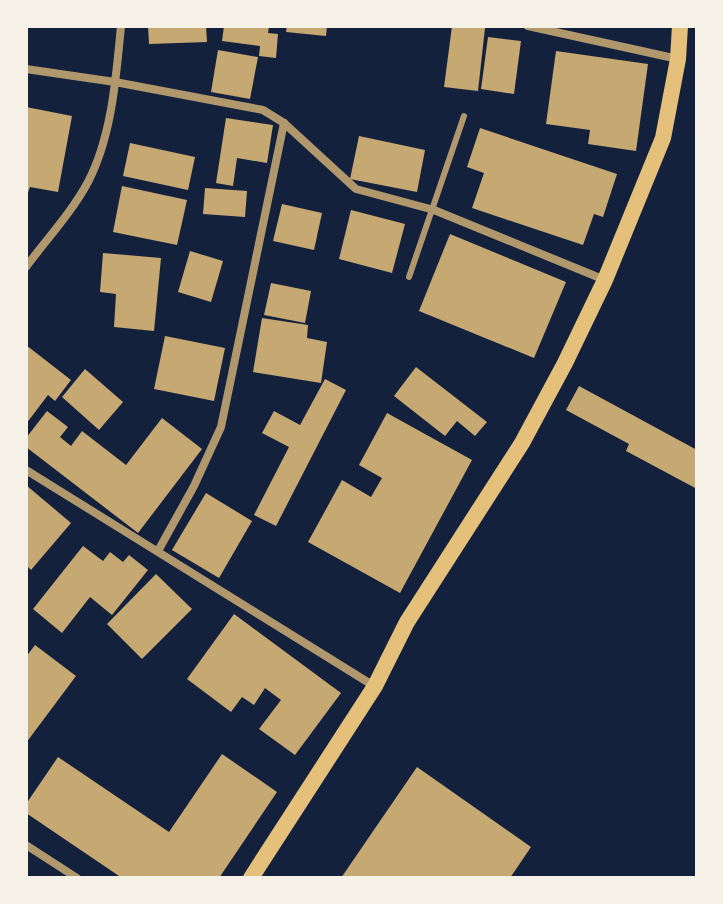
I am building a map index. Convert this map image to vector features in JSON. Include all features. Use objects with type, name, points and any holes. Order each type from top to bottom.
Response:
[{"type":"main road","points":[[251,878],[375,686],[407,622],[522,443],[565,363],[605,280],[663,138],[678,59],[680,26]]},
{"type":"street","points":[[26,267],[87,184],[99,157],[115,82],[121,26]]},
{"type":"street","points":[[528,26],[678,59]]},
{"type":"street","points":[[26,69],[263,110],[284,123],[356,189],[434,210],[605,280]]},
{"type":"street","points":[[158,551],[194,486],[221,427],[284,123]]},
{"type":"street","points":[[26,470],[375,686]]},
{"type":"street","points":[[26,845],[77,878]]},
{"type":"lane","points":[[409,277],[464,116]]},
{"type":"building","points":[[148,26],[206,26],[207,42],[149,44]]},
{"type":"building","points":[[224,26],[269,26],[268,33],[278,34],[276,58],[259,56],[260,46],[222,41]]},
{"type":"building","points":[[287,26],[327,26],[326,36],[286,32]]},
{"type":"building","points":[[452,26],[485,28],[478,91],[444,87]]},
{"type":"building","points":[[488,37],[521,41],[514,94],[481,89]]},
{"type":"building","points":[[218,50],[258,57],[250,99],[211,92]]},
{"type":"building","points":[[556,51],[648,64],[636,151],[588,144],[590,130],[546,124]]},
{"type":"building","points":[[26,107],[72,116],[58,192],[30,187],[26,198]]},
{"type":"building","points":[[226,118],[273,125],[267,163],[237,158],[233,186],[216,183]]},
{"type":"building","points":[[480,128],[617,174],[603,217],[594,214],[583,245],[472,208],[484,173],[467,167]]},
{"type":"building","points":[[359,136],[425,150],[417,192],[350,179]]},
{"type":"building","points":[[130,143],[195,157],[188,190],[123,176]]},
{"type":"building","points":[[122,186],[187,200],[177,245],[113,232]]},
{"type":"building","points":[[205,188],[247,191],[245,217],[203,214]]},
{"type":"building","points":[[282,204],[322,213],[314,250],[273,241]]},
{"type":"building","points":[[351,210],[405,224],[392,273],[339,259]]},
{"type":"building","points":[[450,234],[566,282],[534,358],[419,311]]},
{"type":"building","points":[[190,251],[223,261],[211,302],[178,292]]},
{"type":"building","points":[[103,253],[161,258],[154,331],[114,327],[116,294],[100,292]]},
{"type":"building","points":[[271,283],[311,291],[305,323],[264,315]]},
{"type":"building","points":[[262,318],[308,325],[307,338],[327,342],[321,383],[253,372]]},
{"type":"building","points":[[165,336],[225,348],[214,401],[154,389]]},
{"type":"building","points":[[26,345],[71,380],[55,401],[48,395],[26,424]]},
{"type":"building","points":[[416,367],[487,422],[475,436],[457,421],[445,436],[394,396]]},
{"type":"building","points":[[85,369],[123,402],[99,430],[62,397]]},
{"type":"building","points":[[325,379],[346,390],[276,526],[254,515],[289,447],[262,433],[274,411],[300,425]]},
{"type":"building","points":[[579,386],[697,450],[697,489],[626,451],[629,444],[566,410]]},
{"type":"building","points":[[47,411],[68,427],[60,437],[71,446],[82,431],[126,465],[162,418],[202,449],[138,533],[26,447],[26,438]]},
{"type":"building","points":[[387,413],[472,460],[400,593],[308,542],[342,480],[371,497],[382,478],[359,465]]},
{"type":"building","points":[[26,485],[71,523],[31,570],[26,565]]},
{"type":"building","points":[[206,493],[252,521],[219,578],[172,550]]},
{"type":"building","points":[[83,546],[103,561],[110,552],[123,562],[129,555],[148,570],[112,615],[90,597],[62,633],[33,609]]},
{"type":"building","points":[[156,574],[192,609],[142,659],[107,624]]},
{"type":"building","points":[[234,614],[341,693],[295,755],[259,729],[281,700],[265,688],[254,705],[242,697],[231,712],[187,679]]},
{"type":"building","points":[[35,645],[76,676],[26,743],[26,657]]},
{"type":"building","points":[[222,754],[277,792],[219,878],[122,878],[26,813],[26,804],[58,757],[169,832]]},
{"type":"building","points":[[417,767],[531,847],[510,878],[341,878]]}]
